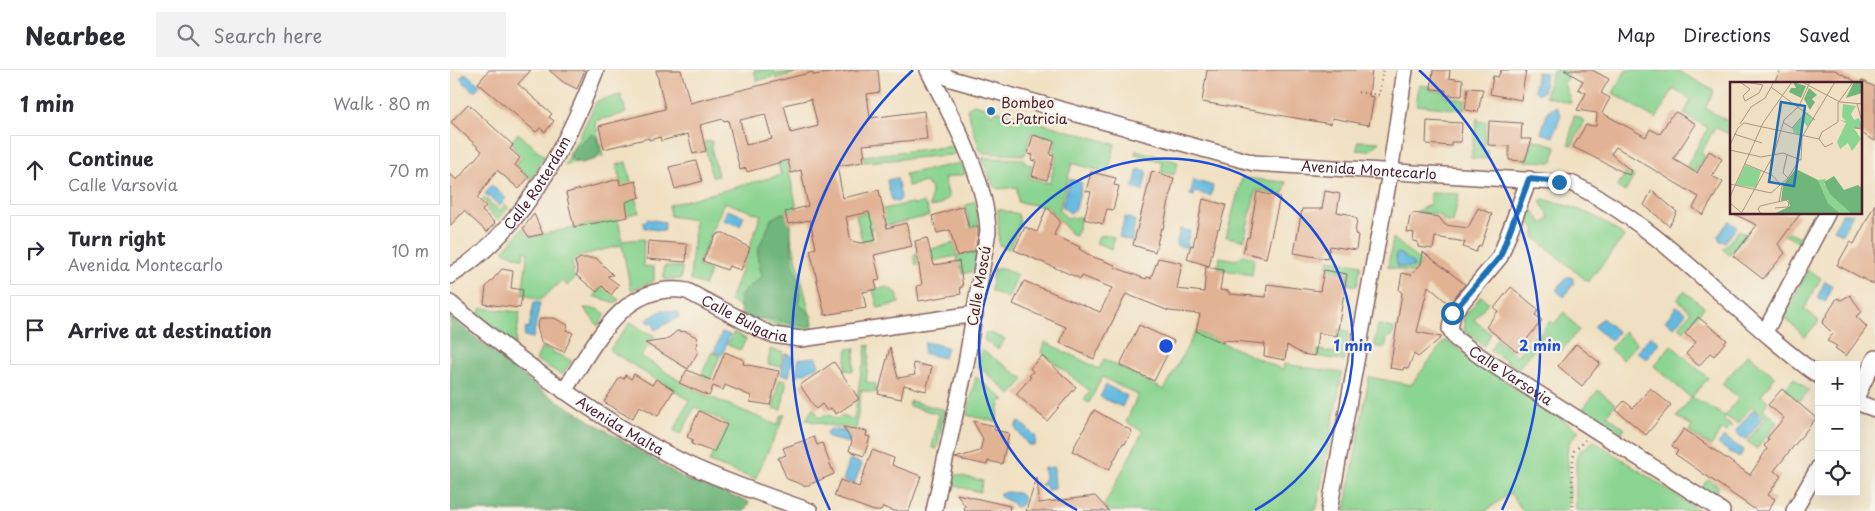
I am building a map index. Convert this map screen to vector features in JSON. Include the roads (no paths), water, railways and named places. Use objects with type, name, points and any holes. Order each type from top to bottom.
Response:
[{"type":"street","name":"Calle Rotterdam","points":[[450,276],[480,255],[527,202],[574,122],[596,70]]},
{"type":"street","name":"Calle Moscú","points":[[928,70],[977,177],[987,214],[986,252],[934,511]]},
{"type":"street","name":"Avenida Montecarlo","points":[[935,70],[951,79],[1254,163],[1571,183],[1592,194],[1646,230],[1815,373]]},
{"type":"street","points":[[1329,511],[1390,173],[1405,70]]},
{"type":"street","name":"Calle Varsovia","points":[[1529,179],[1500,257],[1452,313],[1450,329],[1456,340],[1722,511]]},
{"type":"street","points":[[1765,332],[1826,215]]},
{"type":"street","name":"Calle Bulgaria","points":[[564,391],[615,317],[640,296],[653,292],[676,289],[687,291],[761,330],[773,335],[801,339],[974,314]]},
{"type":"street","name":"Avenida Malta","points":[[450,303],[502,346],[564,391],[663,451],[690,465],[810,511]]},
{"type":"street","points":[[1860,391],[1875,358]]},
{"type":"street","points":[[1860,402],[1875,409]]},
{"type":"street","points":[[1794,511],[1815,473]]},
{"type":"water","points":[[1537,72],[1546,73],[1543,91],[1538,94],[1534,90]]},
{"type":"water","points":[[465,73],[480,85],[474,92],[460,79]]},
{"type":"water","points":[[1554,107],[1561,114],[1553,137],[1541,133],[1548,110],[1552,110]]},
{"type":"water","points":[[1138,169],[1147,171],[1143,191],[1133,188]]},
{"type":"water","points":[[897,178],[901,198],[898,202],[892,201],[887,180]]},
{"type":"water","points":[[1070,179],[1082,183],[1076,209],[1070,213],[1062,206]]},
{"type":"water","points":[[1194,180],[1213,186],[1211,196],[1195,192],[1194,196],[1190,195]]},
{"type":"water","points":[[491,185],[506,198],[500,206],[485,194]]},
{"type":"water","points":[[727,210],[744,216],[740,226],[723,220]]},
{"type":"water","points":[[1841,215],[1852,215],[1842,234],[1834,229]]},
{"type":"water","points":[[1125,217],[1135,220],[1132,241],[1119,237]]},
{"type":"water","points":[[647,219],[665,222],[664,231],[645,228],[643,223]]},
{"type":"water","points":[[1729,221],[1737,227],[1725,242],[1720,241],[1718,236]]},
{"type":"water","points":[[1180,229],[1190,231],[1186,244],[1188,248],[1176,245]]},
{"type":"water","points":[[1399,253],[1413,263],[1414,267],[1397,267],[1396,254]]},
{"type":"water","points":[[1567,277],[1572,277],[1574,283],[1564,297],[1556,290]]},
{"type":"water","points":[[1825,281],[1832,285],[1825,302],[1817,298]]},
{"type":"water","points":[[534,302],[540,303],[533,338],[524,336],[526,327],[529,328]]},
{"type":"water","points":[[1677,306],[1686,313],[1674,327],[1665,321]]},
{"type":"water","points":[[662,310],[678,312],[679,317],[655,330],[653,322],[649,323],[647,320]]},
{"type":"water","points":[[1602,318],[1618,332],[1611,341],[1594,327]]},
{"type":"water","points":[[722,332],[730,335],[722,355],[714,352]]},
{"type":"water","points":[[1651,336],[1659,343],[1646,359],[1637,352]]},
{"type":"water","points":[[925,342],[947,347],[944,358],[923,353]]},
{"type":"water","points":[[785,354],[793,356],[789,376],[781,375]]},
{"type":"water","points":[[816,357],[819,366],[802,374],[799,373],[795,377],[799,359]]},
{"type":"water","points":[[1106,385],[1127,396],[1122,407],[1100,397]]},
{"type":"water","points":[[1753,410],[1763,418],[1745,440],[1735,432]]},
{"type":"water","points":[[1020,422],[1036,437],[1035,445],[1028,445],[1016,429],[1016,424]]},
{"type":"water","points":[[831,429],[847,432],[850,438],[849,443],[828,438],[826,432]]},
{"type":"water","points":[[1724,437],[1744,450],[1739,458],[1718,444]]},
{"type":"water","points":[[850,459],[862,464],[854,484],[843,480]]},
{"type":"water","points":[[1054,467],[1055,489],[1047,490],[1046,485],[1041,485],[1045,478],[1044,468]]},
{"type":"water","points":[[1007,492],[1018,493],[1023,497],[1023,502],[1020,506],[1015,507],[1011,502],[999,496]]},
{"type":"place","name":"Bombeo C.Patricia","points":[[991,111]]}]
